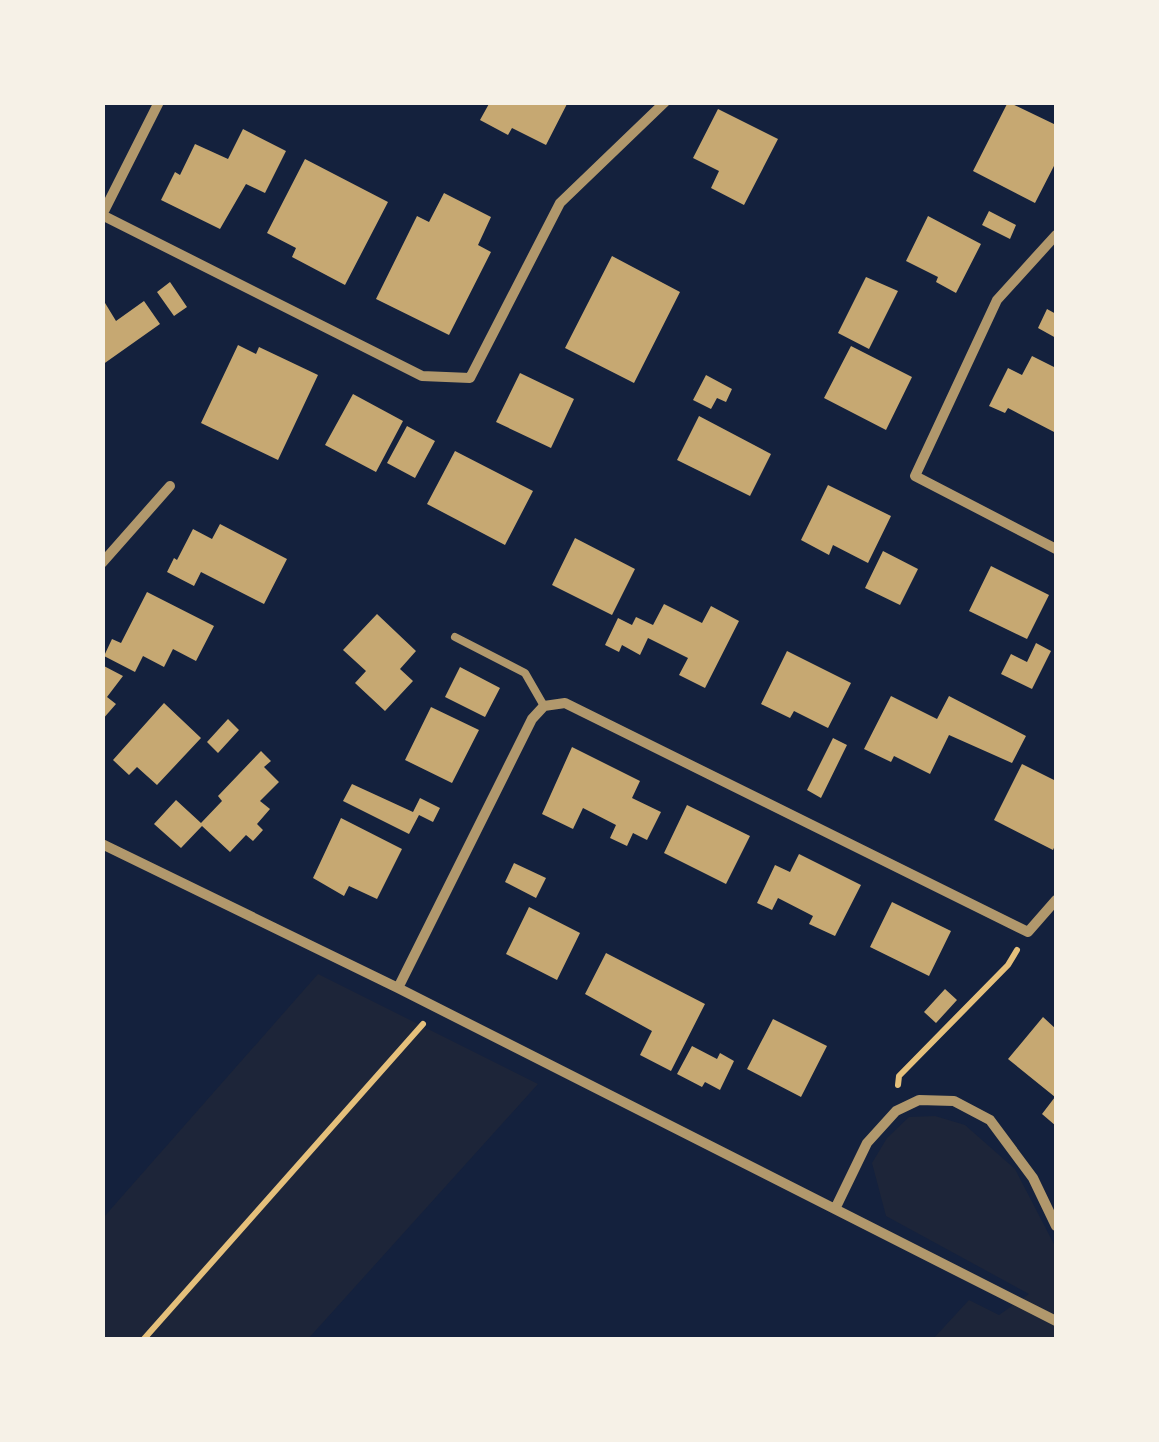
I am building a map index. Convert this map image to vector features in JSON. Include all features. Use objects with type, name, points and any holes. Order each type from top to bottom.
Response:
[{"type":"street","points":[[159,102],[102,214],[422,376],[470,378],[560,203],[664,102]]},
{"type":"street","points":[[1056,235],[997,300],[915,476],[1056,549]]},
{"type":"street","points":[[102,563],[170,486]]},
{"type":"street","points":[[398,988],[532,719],[544,706],[565,703],[1028,932],[1056,900]]},
{"type":"street","points":[[102,844],[398,988],[1056,1321]]},
{"type":"street","points":[[834,1209],[867,1143],[896,1110],[919,1100],[954,1101],[990,1120],[1033,1178],[1056,1226]]},
{"type":"lane","points":[[455,637],[524,673],[544,706]]},
{"type":"path","points":[[896,1110],[899,1076],[1008,964],[1028,932]]},
{"type":"path","points":[[143,1340],[437,1008]]},
{"type":"shaded area","points":[[318,974],[538,1084],[308,1339],[103,1340],[103,1218]]},
{"type":"shaded area","points":[[935,1116],[965,1125],[1015,1169],[1056,1248],[1056,1339],[933,1339],[969,1300],[999,1315],[1029,1294],[886,1216],[872,1163],[887,1138],[909,1117]]},
{"type":"building","points":[[490,102],[568,102],[546,145],[512,128],[508,135],[480,120]]},
{"type":"building","points":[[1008,102],[1056,125],[1056,162],[1035,203],[973,171]]},
{"type":"building","points":[[718,109],[778,139],[744,205],[711,188],[719,171],[693,158]]},
{"type":"building","points":[[243,129],[286,151],[265,193],[246,184],[220,229],[161,200],[175,172],[180,175],[195,144],[228,159]]},
{"type":"building","points":[[305,159],[388,202],[345,285],[292,257],[296,248],[267,233]]},
{"type":"building","points":[[444,193],[491,217],[478,245],[491,252],[449,335],[376,299],[417,216],[429,222]]},
{"type":"building","points":[[989,211],[1016,225],[1010,239],[982,225]]},
{"type":"building","points":[[928,216],[981,244],[956,293],[936,282],[938,277],[906,261]]},
{"type":"building","points":[[612,256],[680,292],[634,383],[565,348]]},
{"type":"building","points":[[866,277],[898,291],[869,349],[838,333]]},
{"type":"building","points":[[170,282],[187,307],[174,316],[157,292]]},
{"type":"building","points":[[102,298],[116,321],[144,301],[160,324],[102,365]]},
{"type":"building","points":[[1047,309],[1056,314],[1056,338],[1038,328]]},
{"type":"building","points":[[238,345],[256,354],[259,347],[318,375],[278,460],[201,423]]},
{"type":"building","points":[[851,346],[912,377],[886,430],[824,398]]},
{"type":"building","points":[[1032,356],[1056,368],[1056,433],[1008,408],[1005,413],[989,406],[1008,368],[1022,375]]},
{"type":"building","points":[[520,373],[574,399],[551,448],[496,422]]},
{"type":"building","points":[[706,375],[732,389],[726,402],[717,398],[711,409],[693,400]]},
{"type":"building","points":[[353,394],[403,421],[376,472],[325,445]]},
{"type":"building","points":[[699,416],[771,454],[750,496],[677,460]]},
{"type":"building","points":[[407,426],[435,441],[415,478],[387,463]]},
{"type":"building","points":[[455,451],[533,491],[505,545],[427,504]]},
{"type":"building","points":[[828,485],[891,516],[868,563],[833,545],[829,555],[801,540]]},
{"type":"building","points":[[220,524],[287,559],[264,604],[201,572],[194,586],[167,572],[193,529],[212,539]]},
{"type":"building","points":[[575,538],[635,569],[612,615],[552,585]]},
{"type":"building","points":[[883,551],[918,569],[900,605],[865,588]]},
{"type":"building","points":[[991,566],[1049,595],[1027,639],[969,611]]},
{"type":"building","points":[[147,592],[214,626],[196,661],[173,649],[164,667],[143,656],[135,672],[104,656],[112,639],[121,643]]},
{"type":"building","points":[[664,604],[702,623],[711,606],[739,621],[705,688],[679,675],[688,658],[648,638],[640,655],[622,645],[619,652],[605,645],[618,618],[632,625],[636,617],[653,625]]},
{"type":"building","points":[[377,614],[416,651],[400,669],[413,681],[385,711],[355,683],[366,671],[343,650]]},
{"type":"building","points":[[1036,643],[1051,651],[1032,689],[1001,674],[1011,654],[1027,662]]},
{"type":"building","points":[[787,651],[851,683],[828,728],[794,711],[790,718],[761,704]]},
{"type":"building","points":[[102,665],[123,676],[107,697],[116,704],[102,720]]},
{"type":"building","points":[[460,667],[500,688],[485,717],[445,697]]},
{"type":"building","points":[[891,696],[937,719],[949,696],[1026,736],[1012,763],[949,735],[930,774],[894,756],[891,762],[864,749]]},
{"type":"building","points":[[164,703],[201,738],[157,785],[137,767],[129,775],[113,760]]},
{"type":"building","points":[[431,707],[479,730],[452,783],[405,760]]},
{"type":"building","points":[[228,719],[239,730],[218,753],[207,742]]},
{"type":"building","points":[[833,738],[847,745],[821,798],[807,790]]},
{"type":"building","points":[[572,747],[640,781],[632,798],[661,812],[647,840],[633,833],[627,846],[610,838],[616,825],[583,808],[573,829],[542,814]]},
{"type":"building","points":[[261,751],[271,761],[264,767],[279,782],[260,801],[270,809],[257,824],[263,830],[253,841],[246,835],[230,852],[202,826],[181,848],[154,824],[176,800],[201,823],[222,801],[218,796]]},
{"type":"building","points":[[1022,764],[1056,781],[1053,850],[994,820]]},
{"type":"building","points":[[352,784],[413,812],[420,798],[440,808],[433,822],[419,815],[409,834],[343,801]]},
{"type":"building","points":[[687,805],[750,836],[726,884],[664,853]]},
{"type":"building","points":[[341,818],[402,849],[377,899],[349,886],[344,896],[313,878]]},
{"type":"building","points":[[799,854],[861,885],[835,936],[809,924],[813,916],[778,898],[772,910],[757,903],[775,865],[790,872]]},
{"type":"building","points":[[514,863],[546,878],[536,898],[505,882]]},
{"type":"building","points":[[892,902],[951,931],[929,976],[870,947]]},
{"type":"building","points":[[529,907],[580,933],[557,980],[506,954]]},
{"type":"building","points":[[606,953],[705,1004],[671,1071],[640,1055],[652,1031],[585,994]]},
{"type":"building","points":[[945,989],[957,1000],[936,1023],[924,1012]]},
{"type":"building","points":[[1043,1017],[1056,1029],[1056,1126],[1042,1114],[1055,1097],[1008,1059]]},
{"type":"building","points":[[773,1019],[827,1046],[801,1097],[747,1069]]},
{"type":"building","points":[[692,1046],[717,1059],[720,1053],[734,1061],[720,1090],[705,1082],[702,1087],[677,1074]]}]
